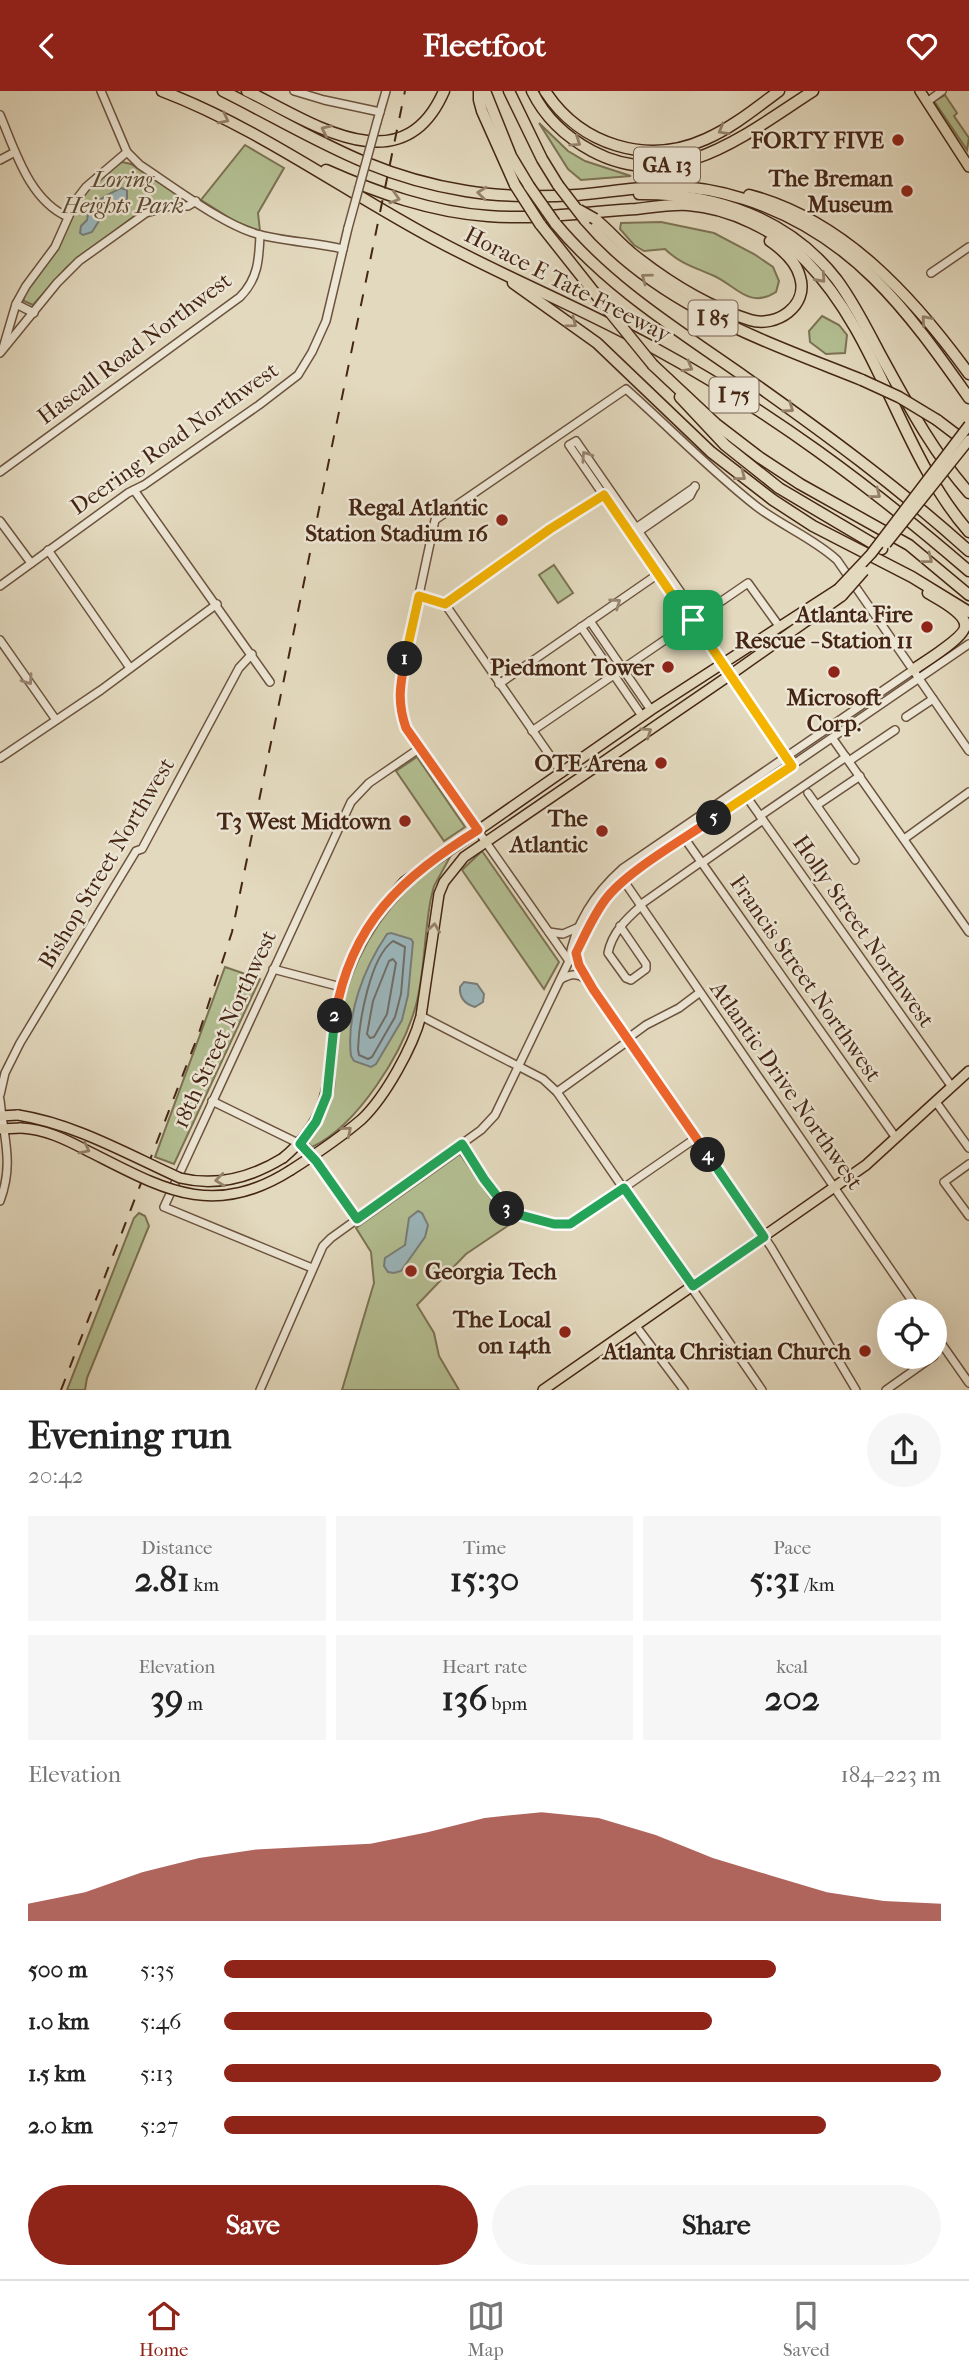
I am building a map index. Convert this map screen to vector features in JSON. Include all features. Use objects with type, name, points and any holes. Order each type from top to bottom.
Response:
[{"type":"highway","name":"Horace E Tate Freeway","points":[[162,91],[209,111],[287,153],[392,216],[474,259],[653,347],[755,407],[863,483],[969,571]]},
{"type":"highway","name":"Horace E Tate Freeway","points":[[223,91],[362,163],[444,188],[486,194],[574,195],[655,187],[706,189],[802,222],[824,235],[851,257],[910,319],[969,398]]},
{"type":"highway","points":[[247,91],[335,135],[369,142],[396,138],[416,128],[433,111],[444,91]]},
{"type":"highway","points":[[479,91],[478,100],[482,111],[515,185],[540,224],[690,408],[725,445],[779,488],[880,547]]},
{"type":"highway","name":"I 85","points":[[485,91],[511,156],[555,223],[588,260],[629,295],[892,484],[969,551]]},
{"type":"highway","points":[[509,91],[542,159],[558,185],[576,208],[636,256],[669,279],[740,316],[756,321],[769,321],[785,315],[796,304],[802,281],[794,263],[772,243],[748,229],[717,216],[690,210],[629,209]]},
{"type":"highway","name":"GA 13","points":[[532,91],[549,118],[579,144],[617,162],[657,166],[701,158],[721,149],[813,91]]},
{"type":"highway","name":"GA 13","points":[[545,91],[571,122],[601,141],[618,147],[660,151],[682,147],[716,134],[779,91]]},
{"type":"highway","points":[[287,153],[383,194],[453,212],[523,217],[564,216],[688,205],[720,212],[765,231],[803,259],[826,283],[850,319],[928,473],[944,500],[969,531]]},
{"type":"highway","points":[[574,195],[693,196],[755,215],[796,240],[826,267],[845,292],[930,444],[969,493]]},
{"type":"highway","points":[[735,197],[749,195],[788,208],[820,224],[848,244],[906,297],[969,374]]},
{"type":"highway","name":"I 85","points":[[590,220],[604,241],[640,274],[689,306],[754,337],[899,397],[937,420],[969,445]]},
{"type":"highway","points":[[474,259],[530,294],[590,337],[711,451],[791,513],[935,590],[969,612]]},
{"type":"highway","points":[[653,365],[716,424],[759,457],[800,484],[909,545],[957,583],[969,596]]},
{"type":"highway","points":[[887,565],[952,609],[966,625],[956,640],[916,674]]},
{"type":"main road","points":[[919,91],[969,167]]},
{"type":"main road","points":[[880,547],[969,425]]},
{"type":"main road","points":[[2,1129],[34,1129],[69,1142],[155,1185],[188,1195],[212,1196],[249,1190],[291,1170],[335,1141],[365,1116],[397,1072],[418,1027],[439,894],[456,865],[486,841],[730,675],[840,593],[969,440]]},
{"type":"main road","points":[[1,1116],[18,1115],[44,1119],[191,1181],[220,1181],[246,1177],[264,1170],[300,1144],[316,1122],[327,1095],[335,1014],[341,987],[361,939],[387,901],[418,870],[642,716],[779,626],[840,593]]},
{"type":"main road","points":[[543,1390],[557,1386],[636,1326],[866,1165],[969,1071]]},
{"type":"street","points":[[101,91],[127,152],[140,165],[233,225],[260,235],[343,249]]},
{"type":"street","points":[[294,91],[380,112]]},
{"type":"street","name":"Deering Road Northwest","points":[[0,586],[298,375],[326,321],[348,228],[386,91]]},
{"type":"street","points":[[927,102],[942,91]]},
{"type":"street","points":[[0,115],[15,152],[37,190],[68,216]]},
{"type":"street","points":[[0,160],[15,152]]},
{"type":"street","points":[[1,352],[16,304],[55,247],[76,200],[86,187],[127,152]]},
{"type":"street","points":[[1,352],[69,269],[136,219],[157,209],[188,206],[196,201]]},
{"type":"street","name":"Hascall Road Northwest","points":[[0,472],[240,297],[250,286],[256,272],[260,235]]},
{"type":"street","points":[[931,273],[969,247]]},
{"type":"street","points":[[16,304],[34,313]]},
{"type":"street","points":[[569,961],[406,728],[401,712],[399,688],[435,520],[626,389],[725,482],[768,515],[818,545],[837,560],[969,751]]},
{"type":"street","points":[[607,493],[576,441],[569,445],[607,493],[661,572],[693,610],[693,620],[792,766]]},
{"type":"street","points":[[695,486],[690,496],[634,531],[695,486]]},
{"type":"street","points":[[134,490],[270,682]]},
{"type":"street","points":[[445,604],[550,529],[607,493]]},
{"type":"street","points":[[0,521],[31,563]]},
{"type":"street","points":[[48,551],[130,668]]},
{"type":"street","points":[[499,684],[661,572]]},
{"type":"street","points":[[532,731],[748,583],[779,626]]},
{"type":"street","points":[[419,596],[445,604],[562,772]]},
{"type":"street","points":[[0,758],[217,604]]},
{"type":"street","points":[[590,621],[651,710]]},
{"type":"street","points":[[581,627],[642,716]]},
{"type":"street","points":[[0,639],[57,720]]},
{"type":"street","points":[[569,961],[579,927],[603,888],[627,865],[786,757],[916,674],[969,644]]},
{"type":"street","name":"Bishop Street Northwest","points":[[0,1201],[9,1172],[0,1098],[5,1073],[20,1043],[134,855],[142,849],[239,668],[252,654]]},
{"type":"street","points":[[260,1390],[323,1246],[481,1130],[495,1115],[569,961],[605,900],[624,881],[833,739],[916,674]]},
{"type":"street","points":[[906,717],[933,699]]},
{"type":"street","points":[[620,926],[646,964],[646,969],[631,980],[618,969],[608,953],[620,926],[641,905],[762,818],[895,730]]},
{"type":"street","points":[[833,739],[969,932]]},
{"type":"street","name":"18th Street Northwest","points":[[312,1268],[164,1207],[351,802],[369,783],[420,748]]},
{"type":"street","points":[[817,805],[860,776]]},
{"type":"street","points":[[904,839],[969,792]]},
{"type":"street","points":[[808,793],[855,859]]},
{"type":"street","name":"Holly Street Northwest","points":[[746,796],[952,1087]]},
{"type":"street","name":"Francis Street Northwest","points":[[685,839],[896,1138]]},
{"type":"street","name":"Atlantic Drive Northwest","points":[[624,881],[911,1299]]},
{"type":"street","points":[[549,932],[563,935],[579,927]]},
{"type":"street","points":[[576,953],[579,965],[593,989],[764,1237],[856,1390]]},
{"type":"street","points":[[273,969],[341,987]]},
{"type":"street","points":[[560,980],[572,974],[579,975],[593,989]]},
{"type":"street","points":[[557,1092],[646,1025],[699,993]]},
{"type":"street","points":[[421,1016],[543,1079],[557,1092],[762,1390]]},
{"type":"street","points":[[212,1101],[300,1144],[312,1156],[357,1219]]},
{"type":"street","points":[[936,1102],[969,1148]]},
{"type":"street","points":[[462,1144],[509,1212],[554,1224],[570,1224],[696,1138]]},
{"type":"street","points":[[969,1164],[944,1182],[969,1216]]},
{"type":"street","points":[[636,1326],[684,1390]]},
{"type":"street","points":[[947,1351],[969,1383]]},
{"type":"street","points":[[886,1390],[916,1369]]},
{"type":"green space","points":[[945,95],[957,113],[954,116],[969,138],[967,150],[934,101]]},
{"type":"green space","points":[[539,123],[568,151],[585,161],[631,176],[581,180],[568,169]]},
{"type":"green space","points":[[245,145],[284,168],[258,213],[260,231],[236,222],[201,200]]},
{"type":"green space","name":"Loring Heights Park","points":[[122,162],[131,164],[186,200],[159,204],[133,217],[67,267],[33,305],[24,301],[23,296],[78,200],[98,179]]},
{"type":"green space","points":[[661,222],[714,233],[754,254],[773,267],[779,281],[776,292],[757,298],[742,294],[720,279],[681,261],[665,249],[644,251],[634,245],[620,229],[621,223]]},
{"type":"green space","points":[[822,316],[839,325],[847,335],[845,353],[826,354],[810,342],[809,331]]},
{"type":"green space","points":[[554,565],[573,593],[558,603],[539,575]]},
{"type":"green space","points":[[417,757],[465,827],[444,841],[396,771]]},
{"type":"green space","points":[[482,851],[559,962],[544,989],[462,870]]},
{"type":"green space","points":[[450,857],[434,886],[419,992],[401,1044],[362,1105],[329,1137],[312,1147],[309,1141],[332,1096],[340,1015],[359,959],[390,908],[420,877]]},
{"type":"green space","points":[[225,967],[260,979],[174,1164],[155,1157]]},
{"type":"green space","name":"Georgia Tech","points":[[460,1154],[509,1225],[466,1254],[417,1305],[434,1333],[439,1356],[459,1390],[342,1390],[374,1283],[371,1252],[356,1228]]},
{"type":"green space","points":[[139,1213],[145,1216],[149,1226],[87,1378],[85,1390],[67,1390],[134,1218]]},
{"type":"water","points":[[121,188],[127,190],[127,199],[104,213],[92,232],[83,235],[80,233],[81,226],[95,204]]},
{"type":"water","points":[[391,933],[413,942],[408,995],[402,1020],[376,1064],[371,1067],[354,1061],[351,1056],[351,1024],[364,976],[387,934]]},
{"type":"water","points":[[464,982],[477,984],[484,994],[483,1002],[475,1007],[463,1000],[460,987]]},
{"type":"water","points":[[418,1211],[428,1225],[425,1237],[401,1271],[388,1272],[384,1266],[385,1258],[405,1245],[409,1218]]},
{"type":"railway","points":[[61,1390],[199,1033],[232,932],[405,91]]},
{"type":"place","name":"FORTY FIVE","points":[[898,140]]},
{"type":"place","name":"The Breman Museum","points":[[907,191]]},
{"type":"place","name":"Regal Atlantic Station Stadium 16","points":[[502,520]]},
{"type":"place","name":"Atlanta Fire Rescue - Station 11","points":[[927,627]]},
{"type":"place","name":"Piedmont Tower","points":[[668,667]]},
{"type":"place","name":"Microsoft Corp.","points":[[834,672]]},
{"type":"place","name":"OTE Arena","points":[[661,763]]},
{"type":"place","name":"T3 West Midtown","points":[[405,821]]},
{"type":"place","name":"The Atlantic","points":[[602,831]]},
{"type":"place","name":"Georgia Tech","points":[[411,1271]]},
{"type":"place","name":"The Local on 14th","points":[[565,1332]]},
{"type":"place","name":"Atlanta Christian Church","points":[[865,1351]]},
{"type":"route","points":[[604,495],[686,615],[693,620],[792,766],[618,886],[591,922],[576,957],[593,989],[764,1237],[693,1286],[624,1188],[570,1224],[554,1224],[509,1212],[462,1144],[357,1219],[316,1161],[300,1144],[316,1122],[327,1095],[335,1014],[341,987],[361,939],[387,901],[418,870],[478,830],[406,728],[401,712],[399,688],[419,596],[445,604],[550,529],[604,495]]}]
